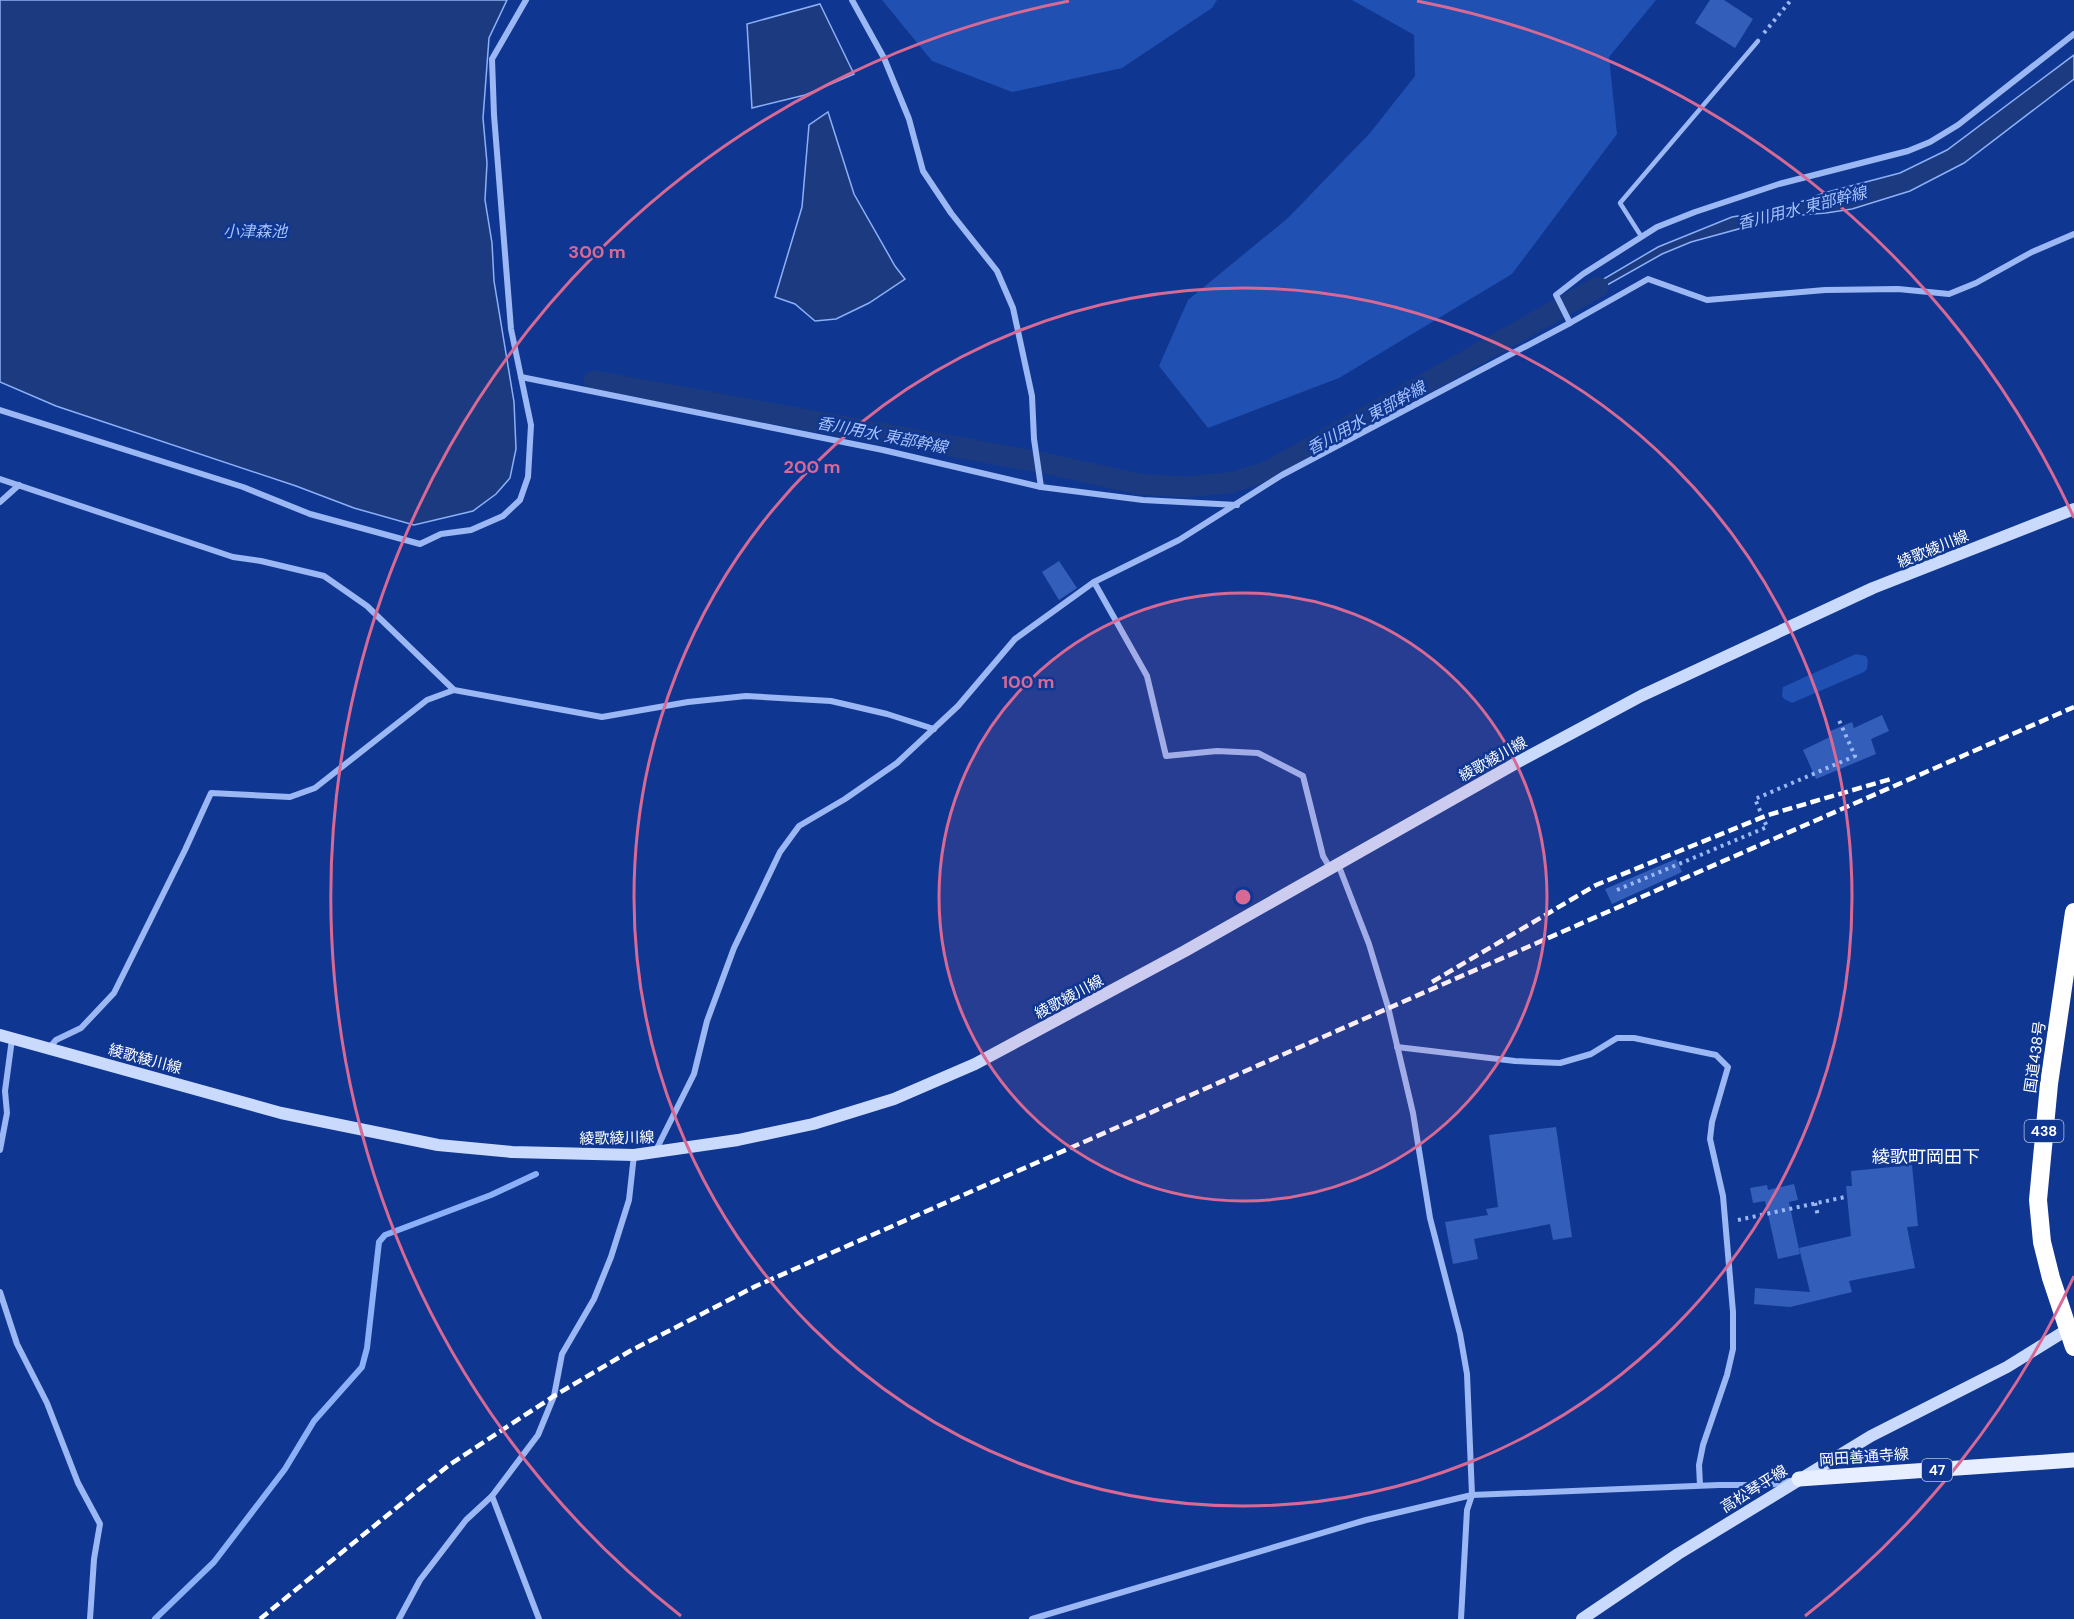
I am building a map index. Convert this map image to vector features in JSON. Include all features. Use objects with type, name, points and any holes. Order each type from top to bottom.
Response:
[{"type":"highway","name":"国道438号","points":[[2074,912],[2049,1084],[2038,1200],[2042,1242],[2051,1278],[2071,1328],[2074,1347]]},
{"type":"main road","name":"綾歌綾川線","points":[[6,1037],[281,1113],[428,1143],[512,1152],[634,1155],[654,1154],[738,1140],[813,1124],[894,1099],[975,1064],[1068,1015],[1518,762],[1641,696],[1873,588],[2074,509]]},
{"type":"main road","name":"高松琴平線","points":[[1582,1619],[1678,1554],[1871,1436],[2007,1367],[2071,1328]]},
{"type":"main road","name":"岡田善通寺線","points":[[1799,1479],[2074,1460]]},
{"type":"street","points":[[0,410],[243,487],[310,514],[420,544],[441,534],[471,530],[503,516],[520,500],[528,477],[531,425],[511,329],[494,115],[492,59],[526,0]]},
{"type":"street","points":[[852,0],[884,58],[909,119],[923,171],[951,213],[997,271],[1013,308],[1032,396],[1034,439],[1041,487]]},
{"type":"street","points":[[1570,324],[1556,295],[1583,274],[1641,236],[1695,212],[1779,184],[1908,151],[1930,142],[1959,125],[2074,34]]},
{"type":"street","points":[[654,1154],[694,1074],[707,1021],[734,948],[780,852],[799,826],[845,799],[897,763],[958,706],[1015,639],[1094,582],[1179,540],[1238,505],[1282,475],[1570,324],[1648,279],[1707,300],[1825,290],[1898,290],[1949,294],[1976,283],[2032,252],[2074,234]]},
{"type":"street","points":[[521,377],[883,450],[1041,487],[1143,500],[1238,505]]},
{"type":"street","points":[[0,479],[233,557],[261,561],[324,576],[367,606],[454,690]]},
{"type":"street","points":[[0,502],[18,485]]},
{"type":"street","points":[[1094,582],[1147,676],[1166,756],[1217,751],[1258,753],[1303,776],[1323,856],[1334,866],[1369,944],[1388,1007],[1413,1113],[1430,1218],[1460,1334],[1467,1374],[1472,1495],[1467,1510],[1461,1619]]},
{"type":"street","points":[[49,1048],[56,1040],[81,1028],[114,993],[211,793],[290,797],[315,788],[427,700],[454,690],[602,717],[688,702],[746,696],[831,701],[887,714],[933,729]]},
{"type":"street","points":[[0,1150],[7,1113],[2,1092],[6,1037]]},
{"type":"street","points":[[1397,1047],[1560,1063],[1591,1054],[1617,1038],[1634,1038],[1716,1055],[1728,1067],[1712,1122],[1710,1139],[1723,1196],[1733,1312],[1733,1349],[1727,1375],[1703,1445],[1699,1465],[1700,1485]]},
{"type":"street","points":[[399,1619],[420,1580],[466,1520],[492,1496],[538,1435],[554,1396],[562,1354],[594,1299],[611,1257],[629,1200],[634,1155]]},
{"type":"street","points":[[0,1292],[17,1344],[47,1403],[78,1483],[100,1524],[94,1559],[90,1619]]},
{"type":"street","points":[[1032,1619],[1366,1520],[1472,1495],[1700,1485],[1769,1485],[1799,1479]]},
{"type":"street","points":[[492,1496],[539,1619]]},
{"type":"lane","points":[[1641,236],[1620,204],[1758,41]]},
{"type":"path","points":[[1758,41],[1791,0]]},
{"type":"path","points":[[1617,891],[1767,827],[1755,799],[1855,756],[1838,718]]},
{"type":"path","points":[[1725,1223],[1845,1197]]},
{"type":"path","points":[[1815,1203],[1818,1216]]},
{"type":"shaded area","points":[[882,0],[1217,0],[1212,8],[1122,68],[1012,92],[932,61]]},
{"type":"shaded area","points":[[1352,0],[1656,0],[1609,57],[1617,134],[1512,274],[1339,378],[1208,428],[1159,366],[1188,300],[1288,218],[1370,133],[1415,76],[1414,35]]},
{"type":"shaded area","points":[[1856,654],[1866,656],[1868,660],[1867,669],[1864,672],[1792,703],[1782,696],[1783,687]]},
{"type":"water","name":"小津森池","points":[[0,0],[507,0],[489,38],[483,118],[487,163],[485,200],[492,243],[494,281],[514,402],[516,449],[510,478],[496,494],[473,511],[414,525],[354,508],[296,486],[56,406],[0,382]]},
{"type":"water","points":[[820,4],[854,74],[805,95],[752,108],[747,24]]},
{"type":"water","points":[[2074,55],[2074,79],[1964,163],[1910,191],[1852,209],[1786,216],[1691,242],[1662,254],[1577,302],[1573,297],[1658,247],[1732,217],[1782,209],[1824,193],[1900,173],[1947,150]]},
{"type":"water","points":[[828,112],[854,194],[895,266],[905,279],[869,303],[836,319],[815,321],[795,304],[775,297],[802,207],[809,125]]},
{"type":"building","points":[[1710,0],[1724,0],[1753,19],[1735,48],[1695,23]]},
{"type":"building","points":[[1059,561],[1077,588],[1059,600],[1042,572]]},
{"type":"building","points":[[1882,715],[1889,731],[1871,739],[1876,754],[1816,779],[1803,750],[1830,737],[1828,732],[1852,722],[1854,728]]},
{"type":"building","points":[[1676,859],[1682,872],[1612,904],[1605,889]]},
{"type":"building","points":[[1556,1127],[1572,1237],[1553,1240],[1550,1224],[1474,1239],[1478,1259],[1453,1264],[1445,1222],[1488,1215],[1486,1209],[1498,1207],[1489,1135]]},
{"type":"building","points":[[1912,1165],[1918,1226],[1907,1227],[1915,1268],[1849,1281],[1852,1292],[1790,1307],[1754,1304],[1755,1288],[1810,1292],[1799,1248],[1851,1236],[1846,1186],[1852,1186],[1851,1171]]},
{"type":"building","points":[[1794,1184],[1798,1200],[1789,1202],[1800,1254],[1778,1259],[1765,1201],[1753,1203],[1750,1188],[1767,1185],[1768,1190]]},
{"type":"waterway","name":"香川用水 東部幹線","points":[[594,381],[1044,463],[1139,484],[1183,487],[1229,483],[1267,472],[1598,287]]},
{"type":"waterway","points":[[155,1619],[214,1562],[285,1469],[314,1421],[362,1367],[367,1348],[379,1242],[385,1235],[491,1195],[536,1174]]},
{"type":"railway","points":[[260,1619],[449,1465],[554,1396],[630,1351],[756,1286],[2074,707]]},
{"type":"railway","points":[[1432,982],[1596,885],[1768,815],[1894,778]]},
{"type":"district","name":"綾歌町岡田下","points":[[1926,1157]]}]
